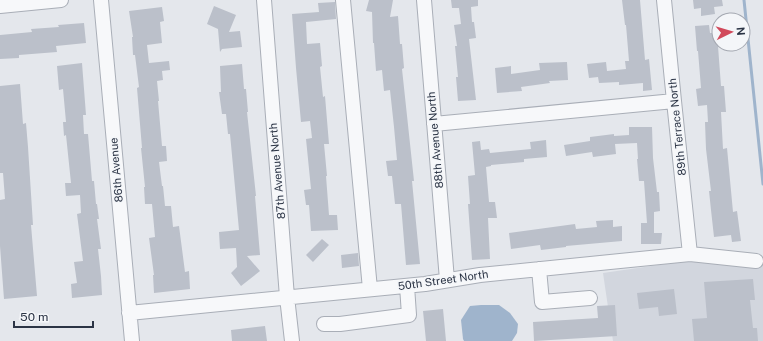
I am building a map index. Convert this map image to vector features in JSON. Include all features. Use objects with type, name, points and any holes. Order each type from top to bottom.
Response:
[{"type":"street","points":[[0,6],[61,0]]},
{"type":"street","name":"86th Avenue","points":[[101,0],[132,341]]},
{"type":"street","name":"87th Avenue North","points":[[264,0],[287,297],[292,341]]},
{"type":"street","points":[[343,0],[370,289]]},
{"type":"street","name":"88th Avenue North","points":[[424,0],[447,280]]},
{"type":"street","name":"89th Terrace North","points":[[664,0],[690,254]]},
{"type":"street","points":[[434,124],[674,101]]},
{"type":"street","name":"50th Street North","points":[[129,313],[407,286],[480,275],[690,254],[756,261]]},
{"type":"street","points":[[539,269],[542,302],[590,298]]},
{"type":"street","points":[[324,324],[340,324],[410,315],[407,286]]},
{"type":"shaded area","points":[[763,258],[763,341],[613,341],[603,273],[693,260],[761,267]]},
{"type":"water","points":[[499,305],[510,313],[518,324],[517,333],[512,341],[464,341],[461,320],[470,306]]},
{"type":"building","points":[[369,0],[393,0],[390,17],[398,16],[400,44],[402,44],[404,68],[402,69],[414,181],[412,181],[420,264],[406,265],[401,204],[395,204],[392,176],[388,176],[386,161],[397,160],[394,127],[390,90],[384,91],[382,70],[376,71],[372,12],[366,11]]},
{"type":"building","points":[[451,0],[478,0],[478,6],[471,7],[472,22],[474,22],[476,38],[469,39],[476,100],[458,101],[456,77],[458,77],[455,46],[457,46],[454,25],[461,24],[459,8],[452,8]]},
{"type":"building","points":[[622,0],[640,0],[645,60],[649,59],[652,90],[643,91],[643,83],[619,85],[619,82],[599,83],[598,77],[589,78],[587,64],[606,62],[607,71],[626,69],[625,61],[629,61]]},
{"type":"building","points":[[693,0],[722,0],[723,6],[714,7],[715,12],[711,12],[711,15],[701,16],[701,8],[694,9]]},
{"type":"building","points":[[335,2],[336,19],[306,22],[307,44],[320,43],[322,66],[320,67],[323,97],[325,96],[329,144],[324,144],[329,215],[337,215],[338,230],[311,231],[309,205],[306,205],[304,190],[311,189],[306,139],[312,138],[310,121],[301,122],[292,14],[319,12],[318,3]]},
{"type":"building","points":[[214,6],[236,15],[229,32],[240,31],[242,47],[222,49],[220,52],[218,29],[207,24]]},
{"type":"building","points":[[162,7],[164,21],[160,22],[162,43],[147,45],[149,63],[169,61],[170,70],[162,71],[163,80],[157,81],[162,146],[166,146],[167,161],[159,162],[165,206],[171,206],[173,227],[179,226],[185,272],[189,271],[190,289],[154,293],[154,275],[149,238],[155,237],[152,204],[145,204],[137,88],[139,87],[135,55],[133,55],[133,37],[129,11]]},
{"type":"building","points":[[84,23],[86,43],[56,46],[57,52],[19,55],[19,58],[0,59],[0,35],[32,32],[31,29],[59,27],[58,25]]},
{"type":"building","points":[[709,25],[711,33],[711,52],[718,52],[721,86],[724,86],[726,112],[721,112],[723,149],[727,148],[733,212],[737,211],[741,241],[732,242],[731,235],[714,237],[706,149],[705,122],[708,122],[707,105],[698,106],[696,89],[701,88],[695,26]]},
{"type":"building","points":[[567,62],[568,80],[549,81],[550,83],[521,87],[522,91],[497,93],[495,68],[511,66],[511,74],[540,70],[539,63]]},
{"type":"building","points":[[82,63],[86,115],[83,115],[84,134],[88,134],[92,181],[94,181],[99,219],[97,219],[101,249],[98,249],[102,295],[72,298],[71,284],[77,283],[74,262],[83,261],[77,214],[81,213],[80,195],[66,196],[65,183],[71,183],[66,135],[64,136],[63,122],[66,122],[63,89],[59,90],[57,66]]},
{"type":"building","points":[[242,64],[244,89],[246,89],[260,255],[247,256],[260,271],[241,286],[231,273],[237,267],[236,248],[220,249],[219,232],[239,230],[230,134],[228,134],[226,114],[222,114],[219,92],[221,92],[220,66]]},
{"type":"building","points":[[20,84],[23,124],[26,123],[28,147],[33,225],[31,225],[37,296],[4,299],[0,246],[0,200],[5,199],[3,173],[0,173],[0,86]]},
{"type":"building","points":[[629,127],[652,127],[653,158],[657,192],[659,192],[660,211],[654,212],[654,233],[662,233],[661,244],[641,244],[641,223],[647,223],[644,181],[639,181],[637,143],[615,144],[616,154],[593,157],[592,152],[566,156],[564,145],[590,141],[590,137],[614,134],[614,136],[629,135]]},
{"type":"building","points":[[546,140],[547,157],[524,159],[524,162],[491,165],[486,167],[489,202],[495,202],[497,218],[488,218],[490,259],[472,260],[468,204],[470,204],[468,176],[475,175],[472,142],[480,141],[481,150],[489,149],[490,153],[531,149],[530,142]]},
{"type":"building","points":[[613,220],[613,227],[622,226],[622,241],[566,246],[541,250],[540,245],[511,249],[509,233],[575,224],[576,229],[597,227],[596,221]]},
{"type":"building","points":[[322,239],[329,245],[313,262],[306,255]]},
{"type":"building","points":[[358,253],[359,266],[342,268],[341,255]]},
{"type":"building","points":[[753,279],[755,300],[750,300],[753,328],[757,328],[758,341],[694,341],[692,319],[707,318],[704,282]]},
{"type":"building","points":[[674,289],[677,314],[659,316],[658,307],[639,309],[637,293]]},
{"type":"building","points":[[615,305],[617,336],[534,341],[533,322],[598,318],[597,306]]},
{"type":"building","points":[[443,309],[446,341],[426,341],[423,311]]},
{"type":"building","points":[[265,326],[267,341],[232,341],[231,330]]},
{"type":"waterway","points":[[744,0],[763,184]]}]
